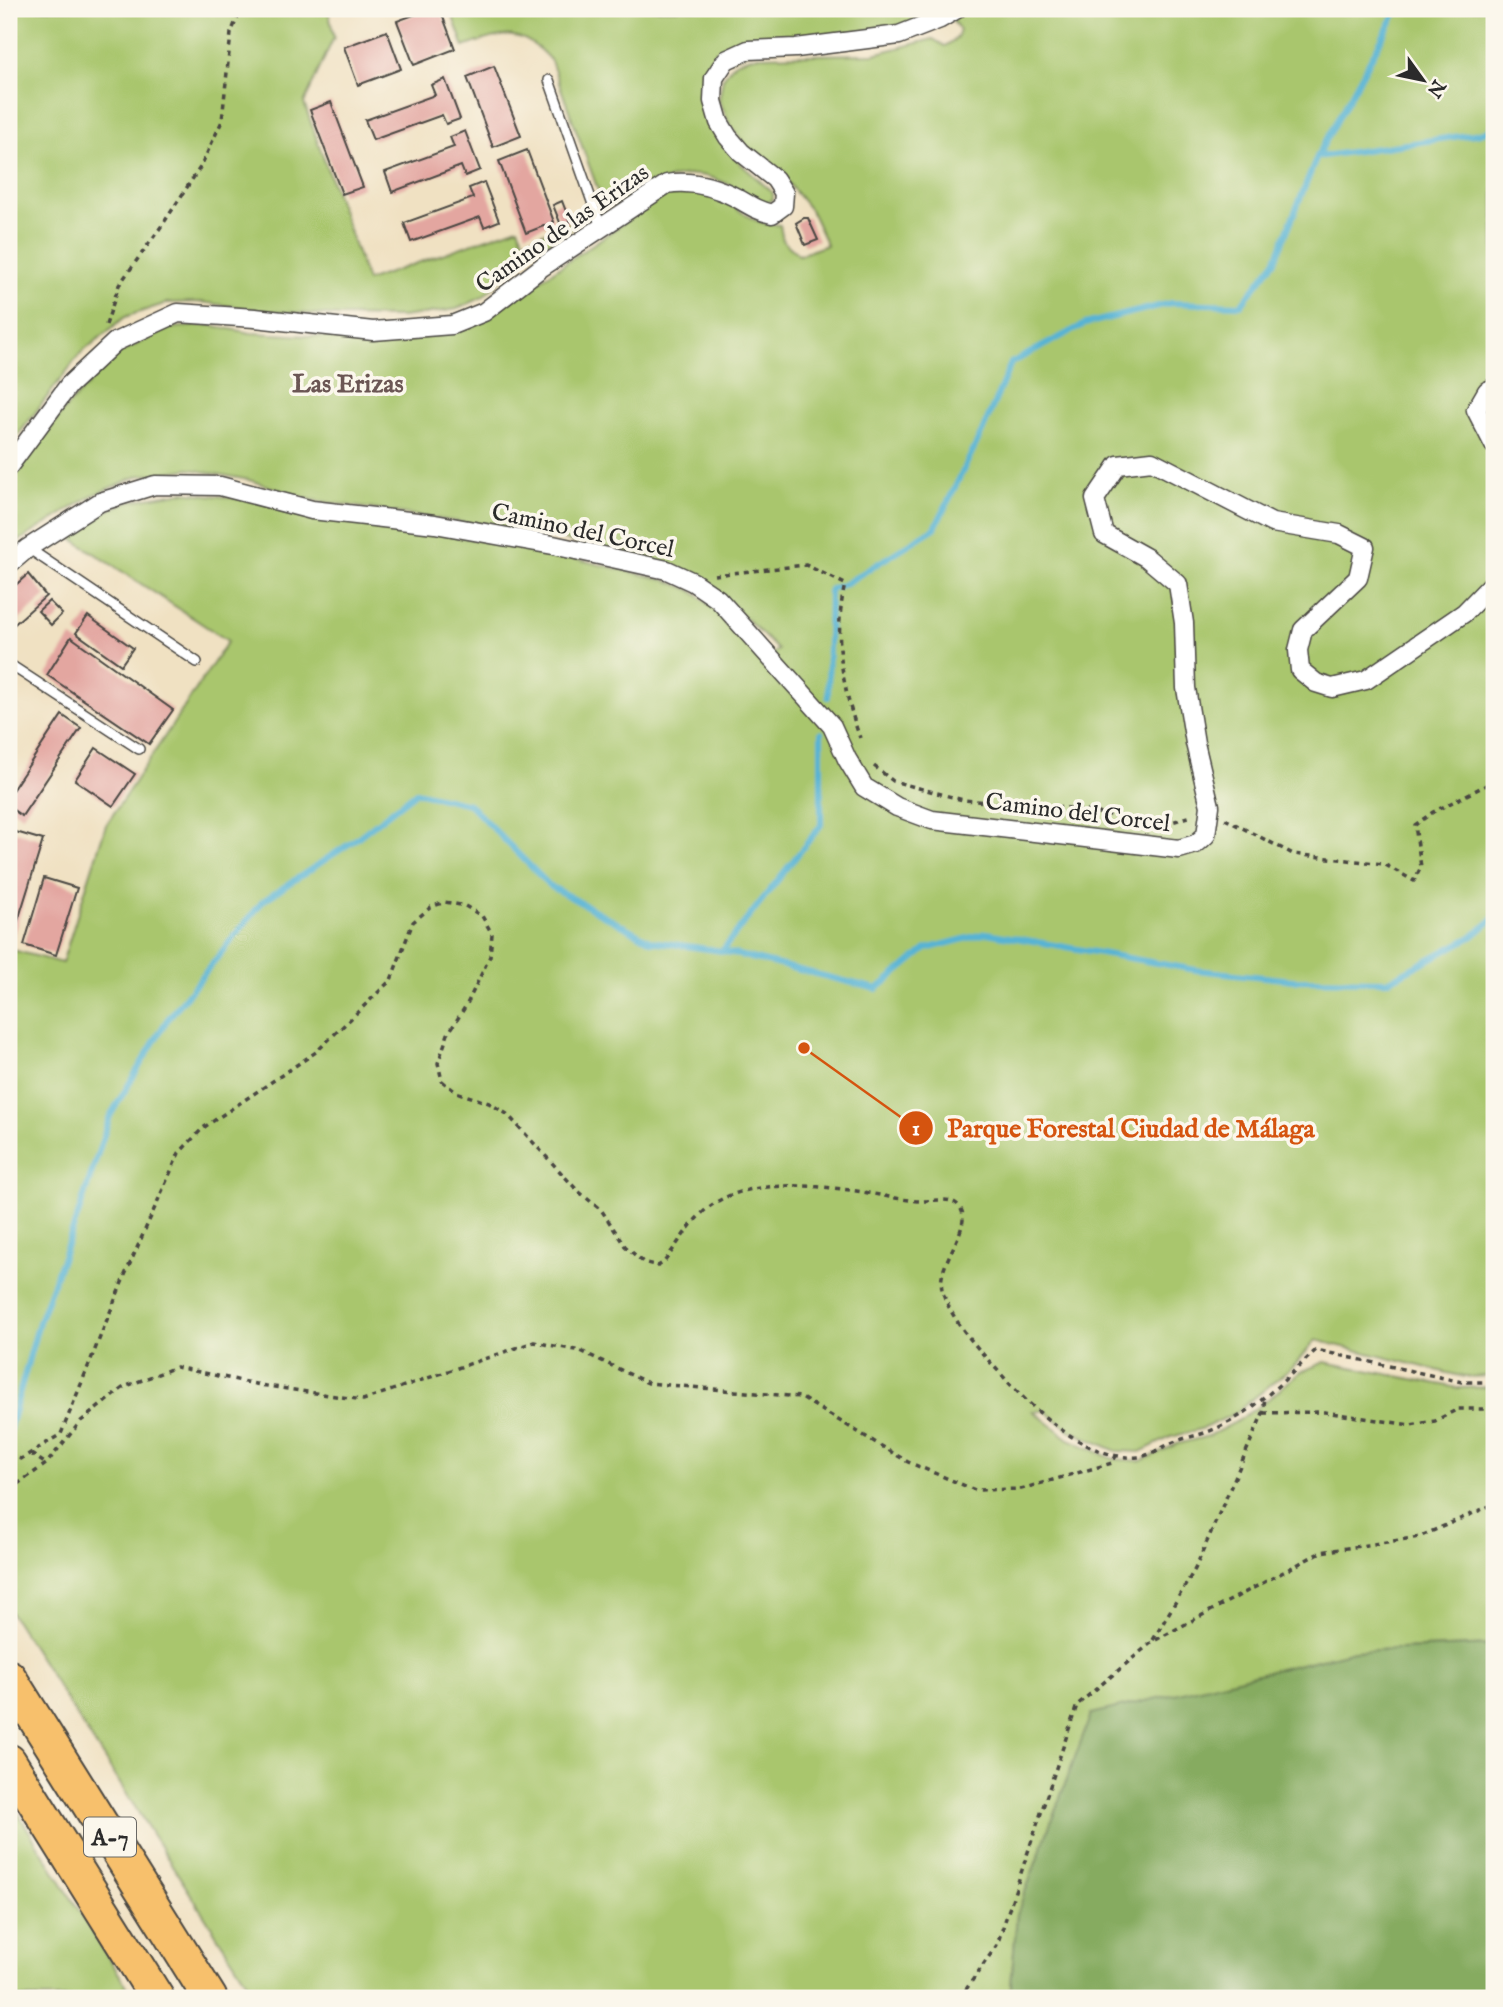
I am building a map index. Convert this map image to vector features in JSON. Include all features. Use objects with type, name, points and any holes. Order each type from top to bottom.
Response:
[{"type":"highway","name":"A-7","points":[[9,1676],[210,1998]]},
{"type":"highway","name":"A-7","points":[[9,1761],[157,1998]]},
{"type":"street","name":"Camino de las Erizas","points":[[9,466],[69,385],[94,361],[115,342],[178,313],[255,317],[373,331],[452,325],[484,312],[542,267],[667,184],[687,181],[711,187],[759,211],[772,214],[783,206],[784,193],[775,179],[741,152],[728,137],[713,101],[714,78],[726,60],[748,50],[796,48],[899,35],[940,19],[957,9]]},
{"type":"street","points":[[1494,388],[1487,391],[1476,410],[1494,445]]},
{"type":"street","points":[[1210,811],[1186,688],[1184,623],[1178,584],[1147,558],[1104,534],[1095,499],[1118,466],[1152,461],[1272,523],[1339,534],[1365,547],[1358,578],[1303,630],[1297,650],[1300,670],[1316,682],[1332,688],[1366,680],[1464,613],[1494,582]]},
{"type":"street","name":"Camino del Corcel","points":[[9,564],[28,548],[100,502],[155,485],[220,486],[312,510],[435,524],[553,545],[667,570],[693,582],[718,599],[832,726],[864,788],[897,807],[932,820],[1179,849],[1196,844],[1206,835],[1210,811]]},
{"type":"lane","points":[[549,80],[601,227]]},
{"type":"lane","points":[[28,548],[197,662]]},
{"type":"lane","points":[[9,664],[139,749]]},
{"type":"path","points":[[94,361],[119,285],[163,225],[201,166],[222,121],[231,33],[241,9]]},
{"type":"path","points":[[693,582],[719,573],[806,565],[845,584],[839,610],[839,656],[848,705],[864,749]]},
{"type":"path","points":[[867,760],[892,780],[963,800],[1068,808],[1165,824],[1210,811],[1293,854],[1384,864],[1414,881],[1421,867],[1415,825],[1433,811],[1494,781]]},
{"type":"path","points":[[9,1456],[21,1459],[61,1434],[125,1275],[179,1153],[203,1128],[316,1052],[391,980],[414,922],[431,907],[445,902],[465,905],[482,916],[492,934],[490,956],[467,1004],[448,1034],[438,1063],[442,1081],[456,1092],[489,1103],[507,1114],[577,1190],[603,1211],[625,1246],[643,1262],[658,1266],[664,1262],[692,1225],[718,1201],[746,1189],[801,1186],[848,1189],[917,1201],[952,1201],[960,1206],[964,1217],[961,1232],[950,1251],[942,1275],[942,1289],[955,1316],[982,1353],[1035,1410],[1067,1435],[1116,1456],[1140,1457],[1174,1441],[1208,1432],[1232,1420],[1265,1397],[1317,1350],[1462,1382],[1494,1382]]},
{"type":"path","points":[[9,1490],[46,1464],[82,1421],[124,1387],[176,1367],[260,1385],[363,1400],[534,1342],[581,1351],[648,1383],[800,1397],[908,1462],[975,1490],[1021,1489],[1112,1463],[1116,1456]]},
{"type":"path","points":[[1152,1642],[1195,1569],[1263,1413],[1265,1397]]},
{"type":"path","points":[[1263,1413],[1325,1412],[1410,1425],[1435,1421],[1458,1409],[1487,1409],[1494,1406]]},
{"type":"path","points":[[31,1454],[46,1464]]},
{"type":"path","points":[[960,1998],[997,1945],[1077,1705],[1152,1642],[1321,1552],[1419,1537],[1494,1504]]},
{"type":"path","points":[[1491,1928],[1494,1917]]},
{"type":"green space","points":[[9,9],[328,9],[334,37],[304,103],[367,281],[518,227],[524,241],[577,219],[570,230],[524,256],[483,297],[457,309],[402,317],[338,316],[201,302],[167,303],[125,317],[80,354],[9,447]]},
{"type":"green space","points":[[450,9],[943,9],[912,23],[861,38],[768,44],[710,68],[724,144],[741,164],[773,193],[773,199],[765,204],[724,182],[707,176],[687,175],[665,180],[615,205],[602,201],[551,61],[521,37],[501,36],[464,47]]},
{"type":"green space","points":[[943,9],[1494,9],[1494,1376],[1464,1377],[1316,1340],[1295,1365],[1234,1414],[1204,1428],[1171,1437],[1140,1452],[1116,1451],[1071,1431],[1045,1411],[1033,1411],[1069,1439],[1113,1459],[1141,1461],[1177,1444],[1209,1436],[1234,1423],[1266,1401],[1300,1372],[1325,1362],[1458,1388],[1494,1387],[1494,1645],[1354,1651],[1017,1914],[1010,1998],[257,1998],[9,1610],[9,949],[62,963],[106,825],[228,641],[65,534],[87,519],[130,501],[183,492],[243,499],[551,553],[665,580],[691,590],[716,610],[762,660],[778,650],[717,590],[553,536],[312,500],[249,480],[190,469],[138,476],[93,495],[9,547],[9,485],[63,411],[117,354],[170,328],[209,325],[251,333],[406,341],[473,326],[665,195],[688,192],[710,195],[756,220],[780,225],[783,241],[799,255],[827,245],[811,211],[785,179],[757,159],[731,127],[719,100],[723,78],[735,62],[755,56],[874,54],[933,39],[945,46],[957,38],[960,30]]},
{"type":"green space","points":[[1494,1645],[1494,1986],[1483,1998],[1010,1998],[1017,1914],[1091,1714],[1354,1651]]},
{"type":"green space","points":[[9,1799],[134,1998],[9,1998]]},
{"type":"building","points":[[430,9],[440,9],[455,49],[414,65],[397,21]]},
{"type":"building","points":[[387,31],[401,69],[358,85],[344,47]]},
{"type":"building","points":[[494,66],[521,136],[493,147],[467,77]]},
{"type":"building","points":[[445,79],[460,119],[446,124],[442,115],[373,140],[365,120],[435,95],[431,85]]},
{"type":"building","points":[[331,102],[363,187],[342,194],[310,110]]},
{"type":"building","points":[[465,131],[480,170],[465,176],[461,166],[392,192],[385,172],[454,147],[450,137]]},
{"type":"building","points":[[527,150],[554,222],[526,233],[499,161]]},
{"type":"building","points":[[484,182],[499,221],[484,227],[480,217],[411,242],[404,223],[473,198],[469,188]]},
{"type":"building","points":[[562,201],[570,222],[561,225],[553,205]]},
{"type":"building","points":[[808,218],[818,240],[805,245],[796,223]]},
{"type":"building","points":[[28,574],[46,596],[9,629],[9,591]]},
{"type":"building","points":[[49,601],[62,614],[51,625],[38,611]]},
{"type":"building","points":[[88,616],[133,648],[121,665],[76,633]]},
{"type":"building","points":[[71,637],[173,710],[149,744],[47,675]]},
{"type":"building","points":[[62,715],[81,728],[22,816],[9,807],[9,795]]},
{"type":"building","points":[[96,748],[135,774],[113,806],[75,780]]},
{"type":"building","points":[[9,830],[43,840],[12,940],[9,939]]},
{"type":"building","points":[[44,878],[77,888],[56,955],[24,945]]},
{"type":"waterway","points":[[828,697],[830,589],[845,584],[935,528],[982,432],[1011,363],[1085,324],[1171,303],[1241,305],[1275,261],[1317,157],[1398,9]]},
{"type":"waterway","points":[[1317,157],[1481,133],[1494,128]]},
{"type":"waterway","points":[[722,951],[821,825],[821,733]]},
{"type":"waterway","points":[[9,1431],[39,1322],[110,1116],[167,1020],[263,901],[352,842],[416,792],[469,804],[550,886],[651,941],[722,951],[877,989],[926,949],[987,933],[1196,970],[1293,980],[1388,981],[1473,936],[1494,918]]},
{"type":"place","name":"Parque Forestal Ciudad de Málaga","points":[[804,1048]]},
{"type":"district","name":"Las Erizas","points":[[348,383]]}]
